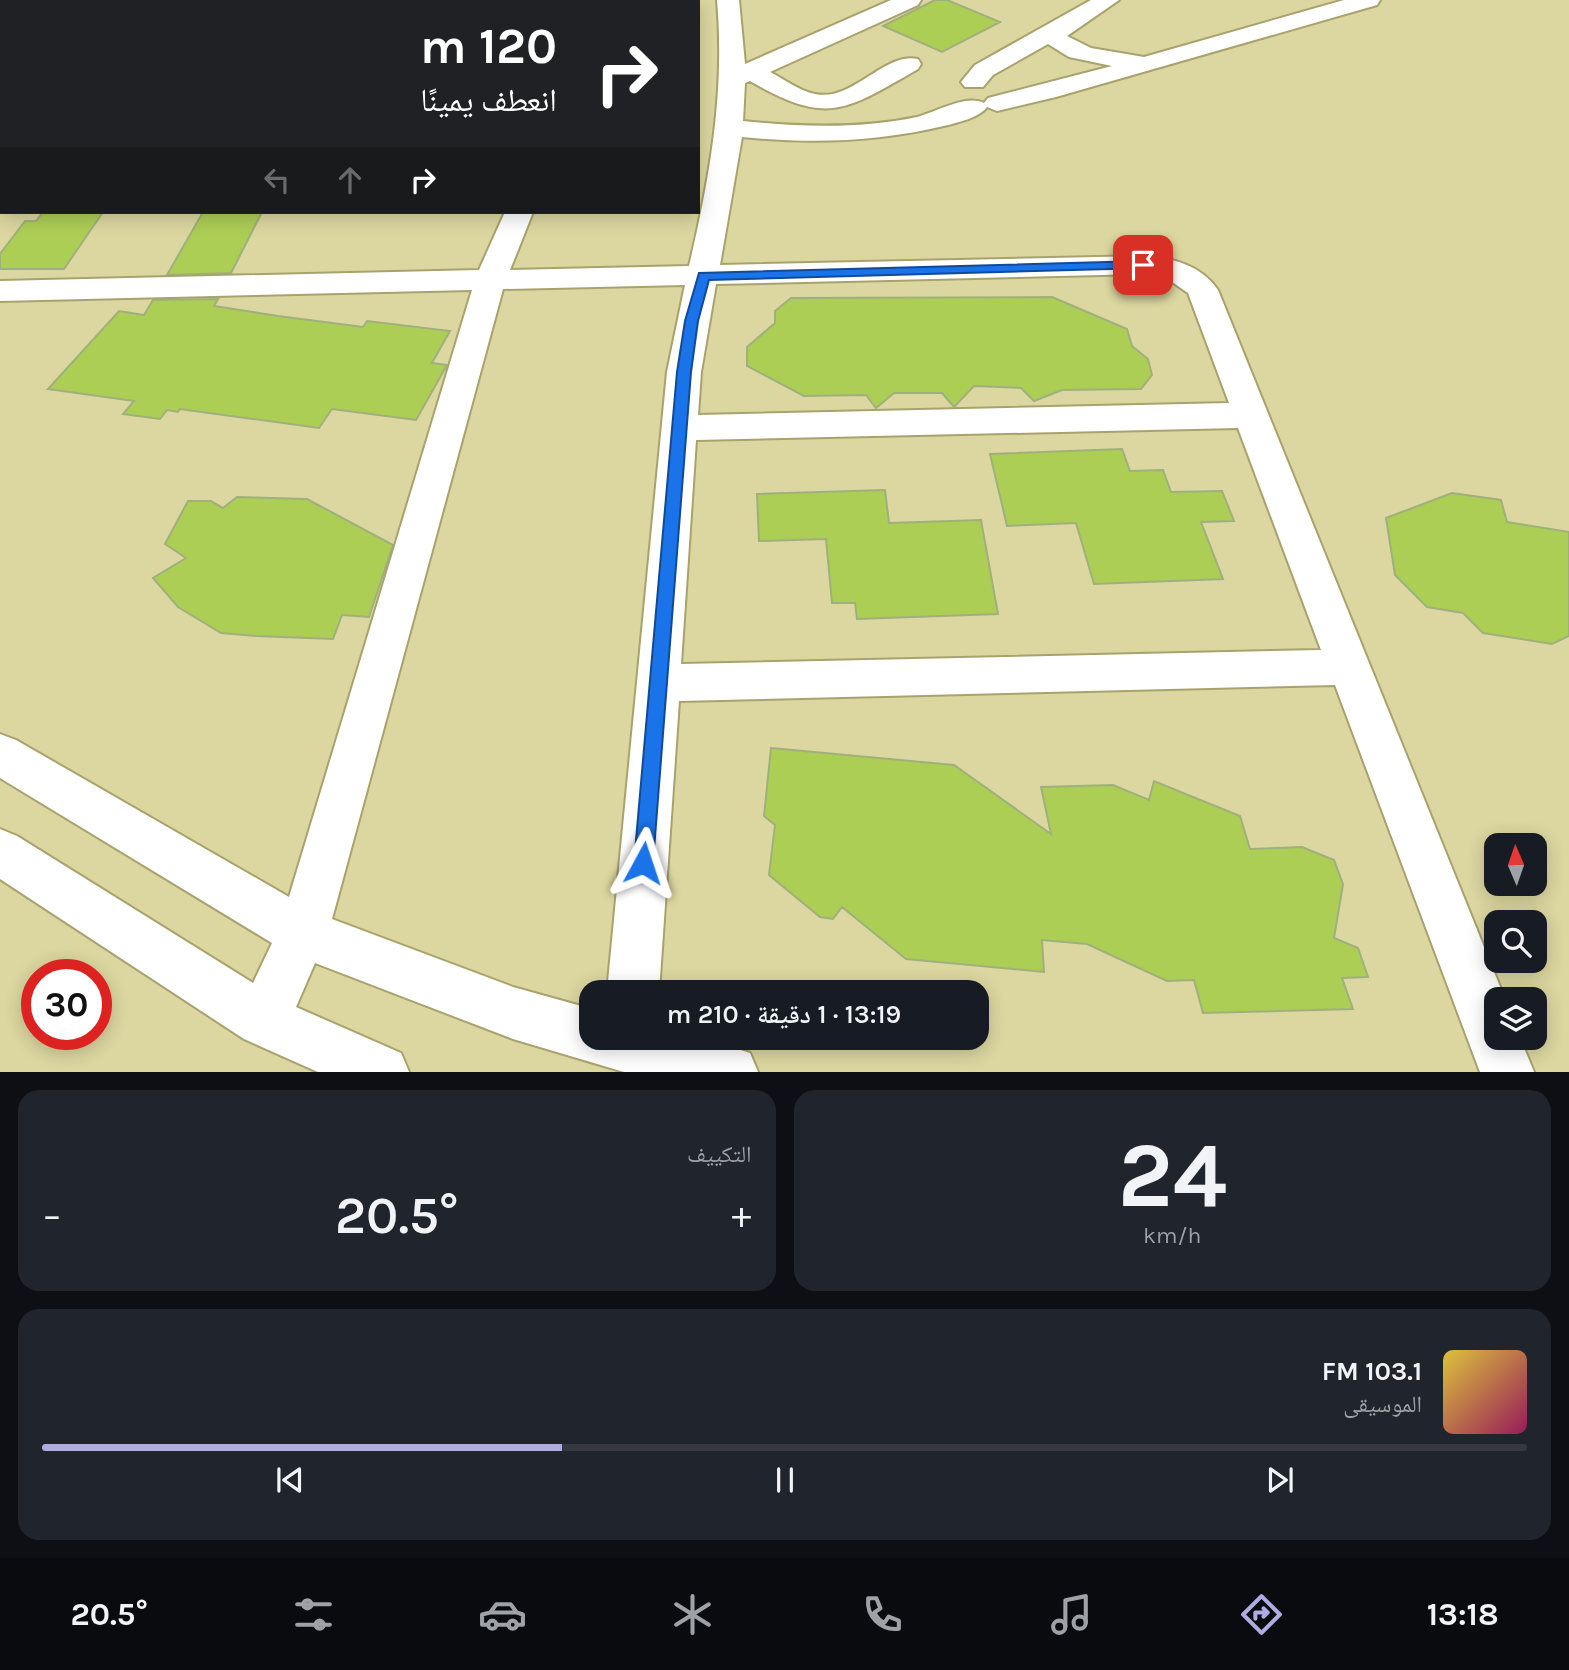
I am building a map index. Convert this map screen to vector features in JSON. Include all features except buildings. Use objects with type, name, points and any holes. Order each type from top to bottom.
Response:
[{"type":"street","points":[[634,980],[679,428],[691,321],[703,276],[742,75],[728,0]]},
{"type":"street","points":[[742,75],[909,0]]},
{"type":"street","points":[[984,92],[984,70],[1108,0]]},
{"type":"street","points":[[984,92],[1047,92],[1369,0]]},
{"type":"street","points":[[1051,33],[1056,41],[1078,52],[1150,62]]},
{"type":"street","points":[[732,128],[811,135],[937,121],[984,92],[1022,61],[1023,49]]},
{"type":"street","points":[[984,92],[1044,73],[1124,59]]},
{"type":"street","points":[[742,75],[808,100],[827,103],[845,98],[909,64]]},
{"type":"street","points":[[262,1020],[303,933],[490,281],[518,214]]},
{"type":"street","points":[[0,291],[1130,265],[1172,268],[1195,281],[1202,290],[1507,1072]]},
{"type":"street","points":[[679,428],[1251,415]]},
{"type":"street","points":[[658,683],[1349,667]]},
{"type":"street","points":[[0,754],[303,933],[416,979],[579,1034]]},
{"type":"street","points":[[0,852],[262,1020],[382,1072]]},
{"type":"street","points":[[633,1050],[731,1072]]},
{"type":"route","points":[[643,863],[684,372],[691,321],[703,276],[1143,265]]}]
